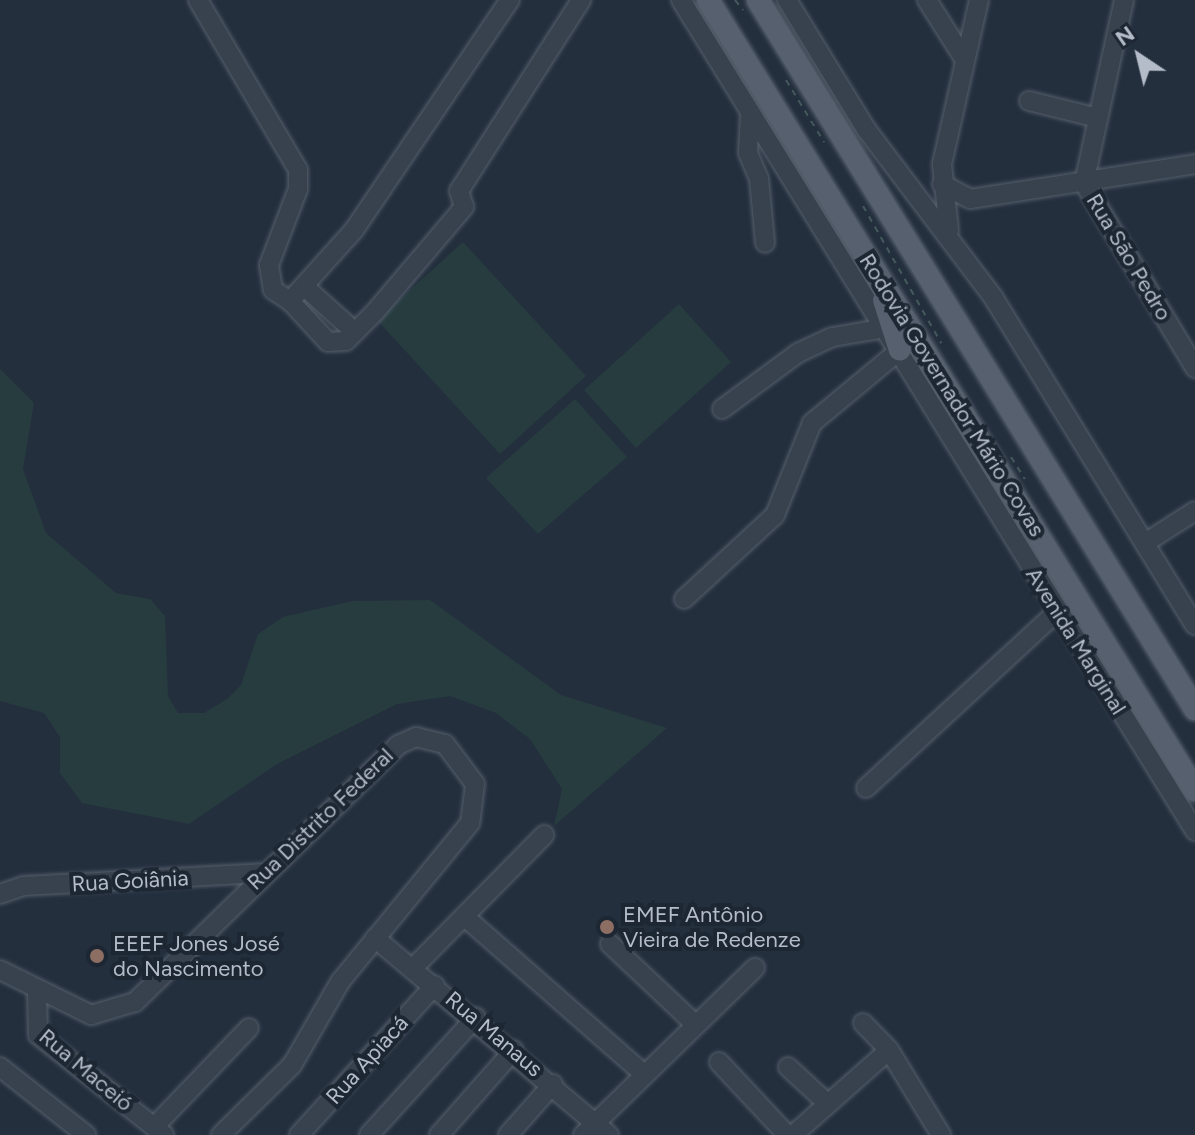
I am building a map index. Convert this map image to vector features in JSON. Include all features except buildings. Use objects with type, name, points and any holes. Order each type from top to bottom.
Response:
[{"type":"main road","name":"Rodovia Governador Mário Covas","points":[[708,0],[1195,790]]},
{"type":"main road","name":"Rodovia Governador Mário Covas","points":[[758,0],[1195,709]]},
{"type":"main road","points":[[873,265],[900,350]]},
{"type":"street","points":[[198,0],[298,170],[298,189],[269,265],[273,290],[290,301],[328,342],[355,332],[464,207],[459,191],[581,0]]},
{"type":"street","points":[[290,301],[307,289],[510,0]]},
{"type":"street","name":"Avenida Marginal","points":[[681,0],[1195,831]]},
{"type":"street","points":[[787,0],[866,129],[952,237],[1195,625]]},
{"type":"street","points":[[927,0],[965,60]]},
{"type":"street","points":[[952,237],[942,184],[979,0]]},
{"type":"street","name":"Rua São Pedro","points":[[1124,0],[1084,183],[1195,368]]},
{"type":"street","points":[[1029,101],[1098,118]]},
{"type":"street","points":[[750,113],[748,153],[759,179],[765,243]]},
{"type":"street","points":[[946,218],[970,199],[1195,164]]},
{"type":"street","points":[[942,184],[970,199]]},
{"type":"street","points":[[307,289],[355,332]]},
{"type":"street","points":[[722,409],[798,353],[833,337],[886,328]]},
{"type":"street","points":[[684,599],[775,515],[812,423],[900,350]]},
{"type":"street","points":[[1145,543],[1195,511]]},
{"type":"street","points":[[866,788],[1058,611]]},
{"type":"street","name":"Rua Distrito Federal","points":[[0,970],[37,993],[91,1015],[135,1002],[166,979],[261,873],[398,745],[433,737],[475,784],[476,811],[375,938],[292,1065],[221,1135]]},
{"type":"street","points":[[413,968],[544,835]]},
{"type":"street","name":"Rua Goiânia","points":[[0,894],[23,886],[261,873]]},
{"type":"street","points":[[465,917],[644,1074]]},
{"type":"street","name":"Rua Manaus","points":[[375,938],[476,1017],[553,1084],[596,1131]]},
{"type":"street","points":[[610,944],[695,1024]]},
{"type":"street","points":[[596,1131],[644,1074],[755,968]]},
{"type":"street","name":"Rua Apiacá","points":[[299,1135],[435,985]]},
{"type":"street","name":"Rua Maceió","points":[[37,993],[38,1035],[159,1131]]},
{"type":"street","points":[[369,1135],[476,1017]]},
{"type":"street","points":[[863,1023],[889,1050],[941,1135]]},
{"type":"street","points":[[159,1131],[249,1028]]},
{"type":"street","points":[[439,1135],[514,1050]]},
{"type":"street","points":[[719,1062],[790,1135],[889,1050]]},
{"type":"street","points":[[0,1067],[86,1135]]},
{"type":"street","points":[[788,1067],[828,1104]]},
{"type":"street","points":[[508,1135],[553,1084]]},
{"type":"green space","points":[[463,242],[586,376],[500,454],[377,320]]},
{"type":"green space","points":[[679,304],[731,362],[636,448],[584,390]]},
{"type":"green space","points":[[0,369],[34,403],[23,469],[46,533],[116,593],[150,599],[165,616],[168,696],[178,713],[204,713],[227,699],[241,685],[258,634],[283,617],[352,601],[430,600],[561,695],[667,728],[554,826],[562,789],[530,739],[496,713],[450,696],[397,704],[277,764],[189,824],[82,803],[60,773],[60,737],[44,713],[0,701]]},
{"type":"green space","points":[[575,399],[627,457],[538,534],[486,478]]},
{"type":"place","name":"EMEF Antônio Vieira de Redenze","points":[[607,927]]},
{"type":"place","name":"EEEF Jones José do Nascimento","points":[[97,956]]}]
